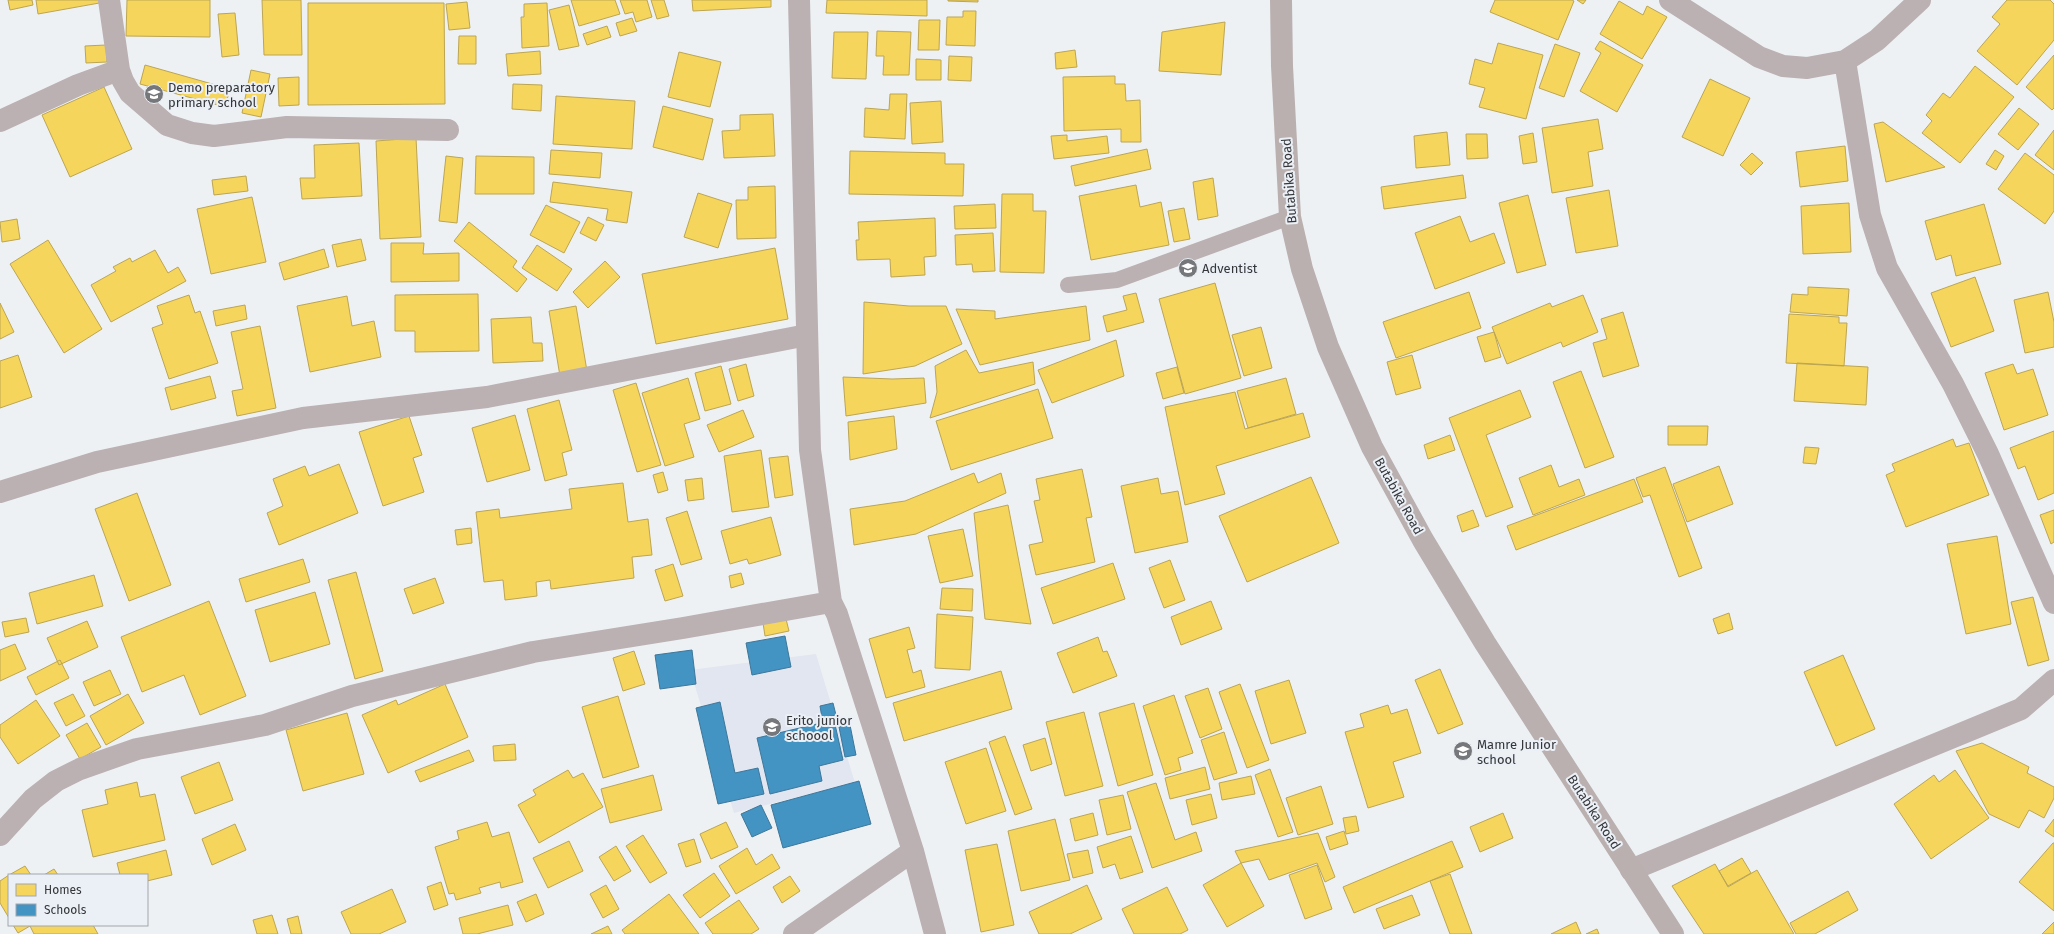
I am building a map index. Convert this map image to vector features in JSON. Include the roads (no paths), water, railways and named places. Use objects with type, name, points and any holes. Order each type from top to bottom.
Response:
[{"type":"main road","name":"Butabika Road","points":[[1281,0],[1282,66],[1290,217],[1302,269],[1328,347],[1372,447],[1423,540],[1485,643],[1673,934]]},
{"type":"street","points":[[109,0],[119,70],[130,93],[167,125],[192,133],[214,136],[287,127],[448,130]]},
{"type":"street","points":[[799,0],[810,450],[832,602],[913,851],[935,934]]},
{"type":"street","points":[[1670,0],[1688,13],[1765,60],[1783,66],[1807,68],[1845,61],[1877,40],[1920,0]]},
{"type":"street","points":[[1845,61],[1870,215],[1887,268],[1953,384],[1988,454],[2054,603]]},
{"type":"street","points":[[0,121],[78,85],[119,70]]},
{"type":"street","points":[[0,492],[97,462],[303,418],[487,397],[807,334]]},
{"type":"street","points":[[0,835],[34,799],[56,781],[80,768],[137,749],[265,725],[352,696],[533,652],[832,602]]},
{"type":"street","points":[[1631,870],[2021,709],[2054,680]]},
{"type":"street","points":[[794,934],[913,851]]},
{"type":"lane","points":[[1068,285],[1117,280],[1290,217]]},
{"type":"place","name":"Demo preparatory primary school","points":[[154,94]]},
{"type":"place","name":"Adventist","points":[[1188,268]]},
{"type":"place","name":"Erito junior schoool","points":[[772,727]]},
{"type":"place","name":"Mamre Junior school","points":[[1463,751]]}]
